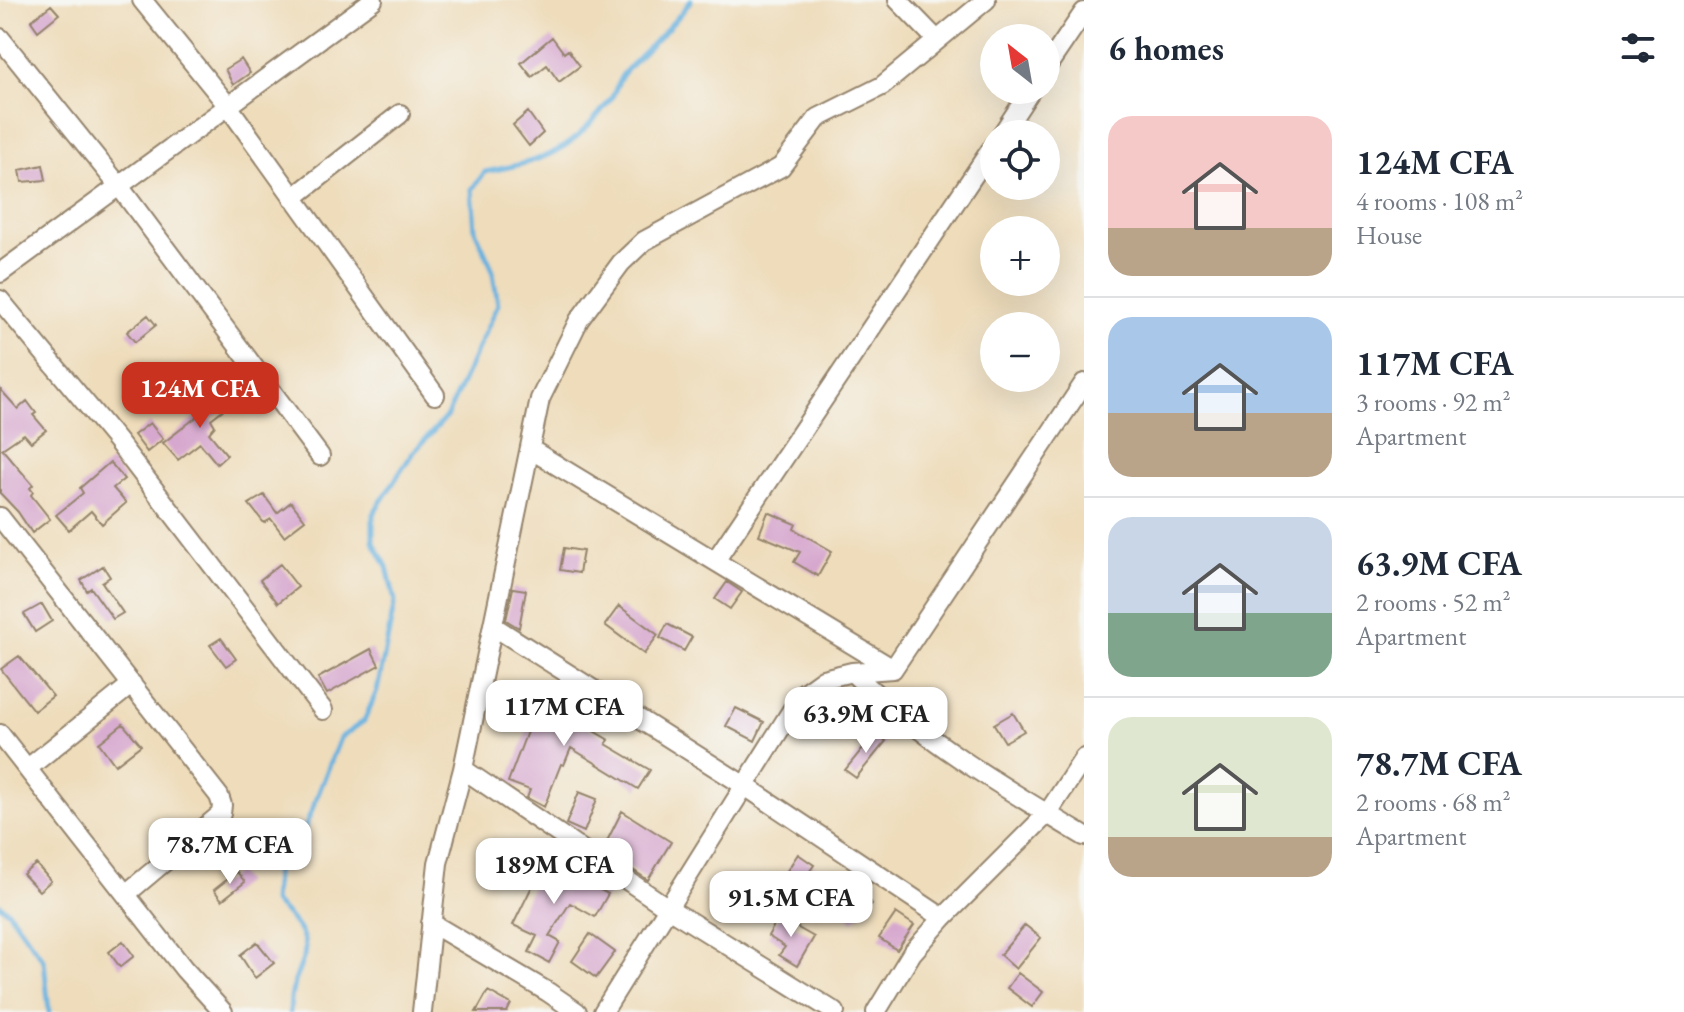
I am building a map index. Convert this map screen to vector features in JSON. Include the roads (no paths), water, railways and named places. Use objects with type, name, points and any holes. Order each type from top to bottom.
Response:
[{"type":"street","points":[[142,0],[228,106],[435,395]]},
{"type":"street","points":[[0,273],[373,0]]},
{"type":"street","points":[[898,0],[937,40]]},
{"type":"street","points":[[422,1012],[438,863],[463,769],[540,399],[579,320],[621,263],[644,241],[661,229],[781,167],[818,118],[882,86],[986,0]]},
{"type":"street","points":[[1060,47],[1084,12]]},
{"type":"street","points":[[0,38],[119,186],[320,456]]},
{"type":"street","points":[[293,198],[400,114]]},
{"type":"street","points":[[715,561],[980,166]]},
{"type":"street","points":[[0,300],[117,441],[323,710]]},
{"type":"street","points":[[893,669],[1084,383]]},
{"type":"street","points":[[530,449],[893,669]]},
{"type":"street","points":[[0,517],[219,796],[221,814],[126,894]]},
{"type":"street","points":[[493,626],[745,786],[943,918]]},
{"type":"street","points":[[603,1012],[802,694],[823,679],[852,672],[893,669]]},
{"type":"street","points":[[852,672],[881,700],[924,732],[1084,836]]},
{"type":"street","points":[[28,768],[132,684]]},
{"type":"street","points":[[0,734],[184,969],[223,1012]]},
{"type":"street","points":[[876,1012],[912,953],[1047,814],[1084,758]]},
{"type":"street","points":[[463,769],[668,908],[835,1012]]},
{"type":"street","points":[[431,923],[577,1012]]},
{"type":"waterway","points":[[290,1012],[305,944],[291,919],[273,902],[276,865],[301,838],[340,738],[364,721],[377,691],[395,601],[387,567],[373,541],[373,514],[412,454],[447,416],[498,304],[492,268],[475,230],[472,189],[485,172],[542,158],[583,132],[610,100],[624,73],[691,0]]},
{"type":"waterway","points":[[0,905],[8,911],[44,961],[49,1012]]}]
